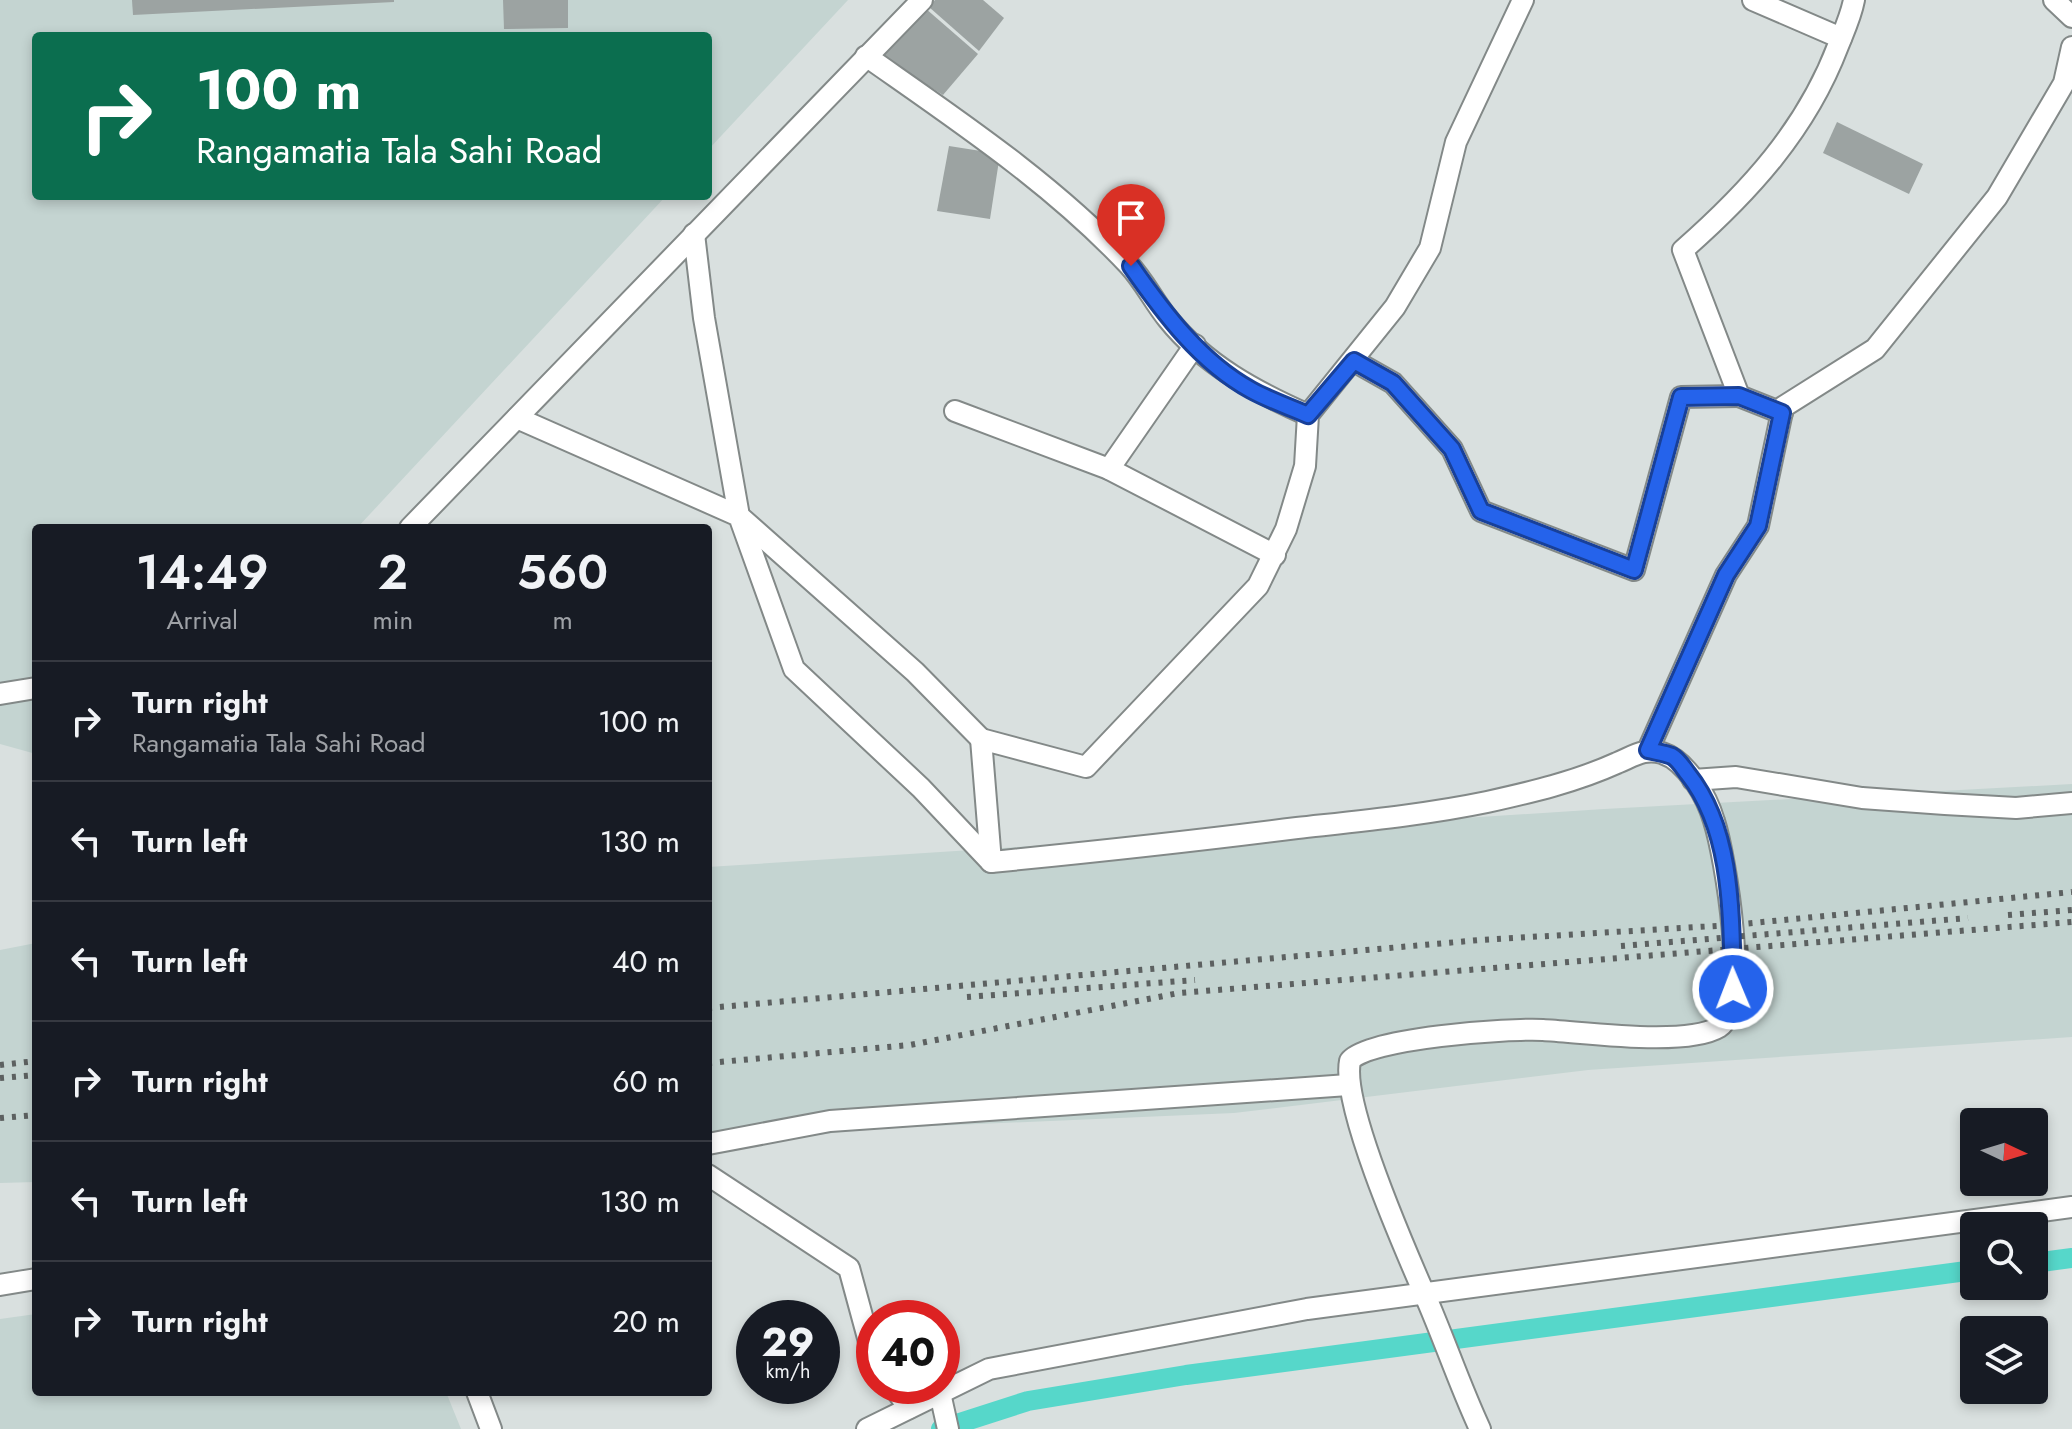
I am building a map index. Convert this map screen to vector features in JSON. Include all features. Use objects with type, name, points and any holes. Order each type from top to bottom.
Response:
[{"type":"street","points":[[414,524],[922,0]]},
{"type":"street","points":[[517,418],[739,516],[915,672],[981,739],[1086,767],[1258,586],[1275,555],[1305,466],[1308,415],[1395,307],[1430,248],[1456,142],[1523,0]]},
{"type":"street","points":[[1753,0],[1841,38]]},
{"type":"street","points":[[1739,396],[1683,250],[1730,209],[1793,136],[1823,86],[1854,0]]},
{"type":"street","points":[[2054,0],[2072,17]]},
{"type":"street","points":[[1648,750],[1726,575],[1758,526],[1783,407],[1875,349],[1997,197],[2064,83],[2072,47]]},
{"type":"street","points":[[866,56],[1003,151],[1131,266],[1170,321],[1195,345],[1250,389],[1308,415]]},
{"type":"street","points":[[694,234],[704,318],[739,516],[794,669],[921,788],[991,862]]},
{"type":"street","points":[[1109,469],[1195,345]]},
{"type":"street","points":[[1354,361],[1393,383],[1452,449],[1481,511],[1634,570],[1681,397],[1739,396],[1782,413]]},
{"type":"street","points":[[955,411],[1109,469],[1275,555]]},
{"type":"street","points":[[0,694],[32,689]]},
{"type":"street","points":[[981,739],[991,862]]},
{"type":"street","points":[[991,862],[1448,810],[1574,783],[1648,750],[1674,757],[1693,780],[1713,819],[1731,915],[1734,1003],[1730,1016],[1718,1028],[1657,1037],[1542,1030],[1397,1042],[1369,1047],[1354,1055],[1347,1075],[1354,1110],[1457,1382],[1480,1429]]},
{"type":"street","points":[[1693,780],[1736,777],[1862,798],[1945,804],[2016,808],[2072,803]]},
{"type":"street","points":[[712,1143],[830,1121],[1348,1085]]},
{"type":"street","points":[[712,1178],[849,1268],[858,1300]]},
{"type":"street","points":[[960,1384],[989,1369],[1307,1309],[2072,1207]]},
{"type":"street","points":[[0,1285],[32,1280]]},
{"type":"street","points":[[479,1396],[491,1429]]},
{"type":"street","points":[[906,1404],[909,1408]]},
{"type":"street","points":[[867,1429],[918,1404]]},
{"type":"street","points":[[942,1404],[948,1429]]},
{"type":"shaded area","points":[[0,0],[848,0],[712,146],[712,32],[32,32],[32,200],[662,200],[361,524],[32,524],[32,753],[0,744]]},
{"type":"shaded area","points":[[2072,784],[2072,1037],[1588,1070],[1234,1113],[864,1129],[712,1148],[712,867],[1604,809]]},
{"type":"shaded area","points":[[32,944],[32,1182],[0,1183],[0,950]]},
{"type":"shaded area","points":[[32,1315],[32,1396],[448,1396],[461,1429],[0,1429],[0,1319]]},
{"type":"building","points":[[132,0],[394,0],[394,2],[133,15]]},
{"type":"building","points":[[503,0],[568,0],[568,28],[504,29]]},
{"type":"building","points":[[935,0],[983,0],[1004,18],[979,51],[929,7]]},
{"type":"building","points":[[925,8],[978,54],[943,95],[881,56]]},
{"type":"building","points":[[1837,122],[1923,164],[1909,194],[1823,153]]},
{"type":"building","points":[[949,146],[1000,154],[990,219],[937,211]]},
{"type":"waterway","points":[[2048,1261],[2072,1258]]},
{"type":"waterway","points":[[941,1429],[1028,1401],[1186,1375],[1960,1272]]},
{"type":"railway","points":[[712,1008],[1480,940],[1732,925],[2072,892]]},
{"type":"railway","points":[[2008,915],[2072,910]]},
{"type":"railway","points":[[1621,946],[1968,918]]},
{"type":"railway","points":[[712,1063],[910,1045],[1179,993],[2072,922]]},
{"type":"railway","points":[[967,997],[1195,980]]},
{"type":"railway","points":[[0,1065],[32,1061]]},
{"type":"railway","points":[[0,1078],[32,1075]]},
{"type":"railway","points":[[0,1118],[32,1115]]},
{"type":"route","points":[[1131,266],[1170,321],[1213,362],[1250,389],[1308,415],[1354,361],[1393,383],[1452,449],[1481,511],[1634,570],[1681,397],[1739,396],[1782,413],[1758,526],[1726,575],[1648,750],[1674,757],[1693,780],[1713,819],[1724,862],[1732,925],[1733,989]]}]
